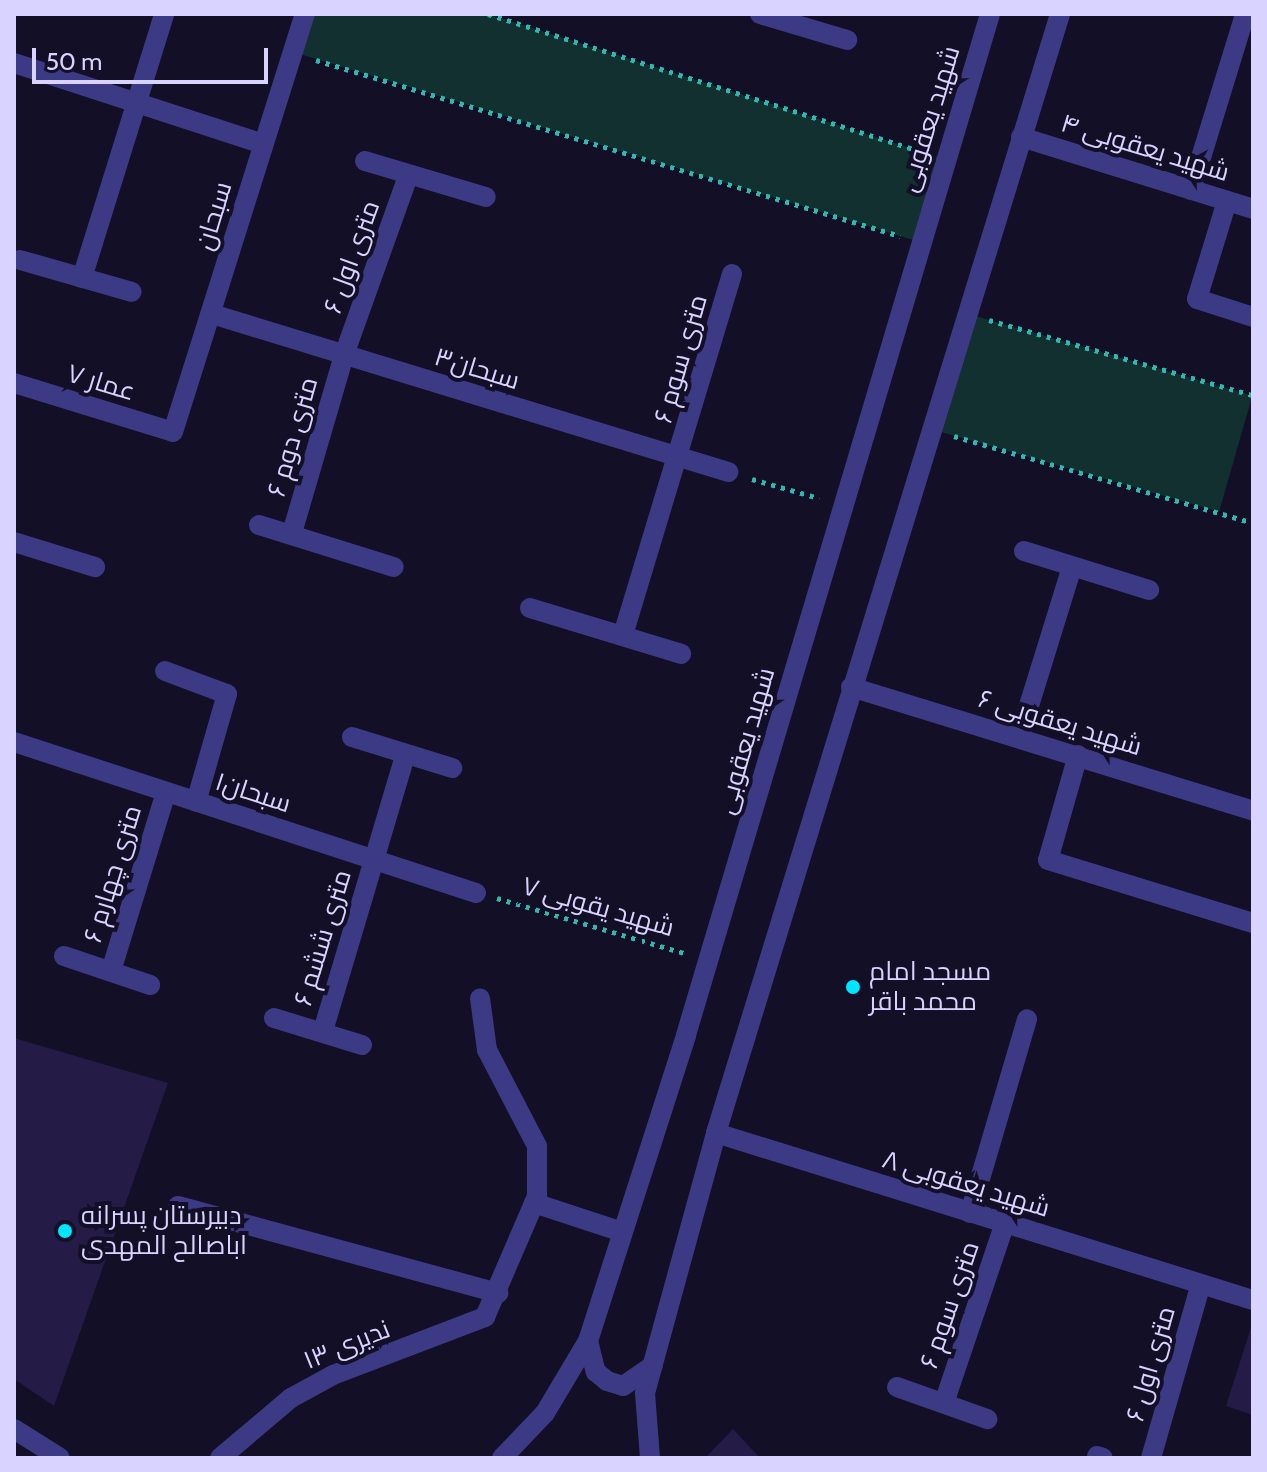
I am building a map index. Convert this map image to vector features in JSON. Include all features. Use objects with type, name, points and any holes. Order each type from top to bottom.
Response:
[{"type":"street","points":[[82,278],[164,14]]},
{"type":"street","name":"سبحان","points":[[173,432],[305,14]]},
{"type":"street","points":[[760,14],[806,20],[847,40]]},
{"type":"street","name":"شهید یعقوبی","points":[[502,1458],[545,1413],[588,1341],[708,960],[990,14]]},
{"type":"street","points":[[650,1458],[645,1393],[716,1133],[965,313],[1060,14]]},
{"type":"street","points":[[1191,190],[1245,14]]},
{"type":"street","points":[[14,63],[263,144]]},
{"type":"street","name":"شهید یعقوبی ۴","points":[[1021,137],[1253,209]]},
{"type":"street","points":[[365,161],[486,197]]},
{"type":"street","name":"۶ متری اول","points":[[344,355],[408,176]]},
{"type":"street","points":[[1227,201],[1197,299],[1253,317]]},
{"type":"street","points":[[20,260],[132,292]]},
{"type":"street","name":"۶ متری سوم","points":[[679,458],[732,274]]},
{"type":"street","name":"سبحان۳","points":[[212,314],[728,472]]},
{"type":"street","name":"۶ متری دوم","points":[[292,533],[344,355]]},
{"type":"street","name":"عمار ۷","points":[[14,383],[173,432]]},
{"type":"street","points":[[623,635],[679,458]]},
{"type":"street","points":[[259,525],[394,567]]},
{"type":"street","points":[[14,542],[95,567]]},
{"type":"street","points":[[1024,551],[1149,590]]},
{"type":"street","points":[[1019,738],[1072,567]]},
{"type":"street","points":[[530,608],[681,654]]},
{"type":"street","points":[[165,671],[227,694],[196,802]]},
{"type":"street","name":"شهید یعقوبی ۶","points":[[851,687],[1253,811]]},
{"type":"street","points":[[352,737],[405,756],[452,768]]},
{"type":"street","name":"سبحان۱","points":[[14,742],[476,893]]},
{"type":"street","points":[[1078,755],[1048,860],[1253,923]]},
{"type":"street","name":"۶ متری ششم","points":[[323,1031],[405,756]]},
{"type":"street","name":"۶ متری چهارم","points":[[111,971],[166,792]]},
{"type":"street","points":[[64,956],[150,985]]},
{"type":"street","name":"ندیری ۱۳","points":[[220,1458],[291,1398],[333,1375],[485,1317],[498,1293],[534,1203],[537,1146],[487,1050],[480,998]]},
{"type":"street","points":[[274,1018],[362,1045]]},
{"type":"street","points":[[970,1213],[1027,1019]]},
{"type":"street","name":"شهید یعقوبی ۸","points":[[716,1133],[1253,1300]]},
{"type":"street","points":[[534,1203],[622,1232]]},
{"type":"street","points":[[178,1206],[498,1293]]},
{"type":"street","name":"۶ متری سوم","points":[[944,1403],[1005,1223]]},
{"type":"street","name":"۶ متری اول","points":[[1151,1458],[1201,1284]]},
{"type":"street","points":[[588,1341],[596,1372],[607,1381],[623,1386],[653,1366]]},
{"type":"street","points":[[897,1387],[987,1419]]},
{"type":"street","points":[[14,1429],[60,1458]]},
{"type":"path","points":[[488,14],[945,159]]},
{"type":"path","points":[[293,52],[920,242]]},
{"type":"path","points":[[965,313],[1253,395]]},
{"type":"path","points":[[930,429],[1253,523]]},
{"type":"path","points":[[728,472],[843,504]]},
{"type":"path","name":"شهید یقوبی ۷","points":[[476,893],[708,960]]},
{"type":"green space","points":[[305,14],[488,14],[945,159],[920,242],[293,52]]},
{"type":"green space","points":[[965,313],[1252,395],[1219,512],[932,429]]},
{"type":"building","name":"دبیرستان پسرانه اباصالح المهدی","points":[[14,1038],[168,1083],[54,1406],[14,1379]]},
{"type":"building","points":[[1253,1324],[1253,1415],[1226,1406]]},
{"type":"building","points":[[733,1429],[760,1458],[705,1458]]},
{"type":"place","name":"مسجد امام محمد باقر","points":[[853,987]]},
{"type":"place","name":"دبیرستان پسرانه اباصالح المهدی","points":[[65,1231]]}]
